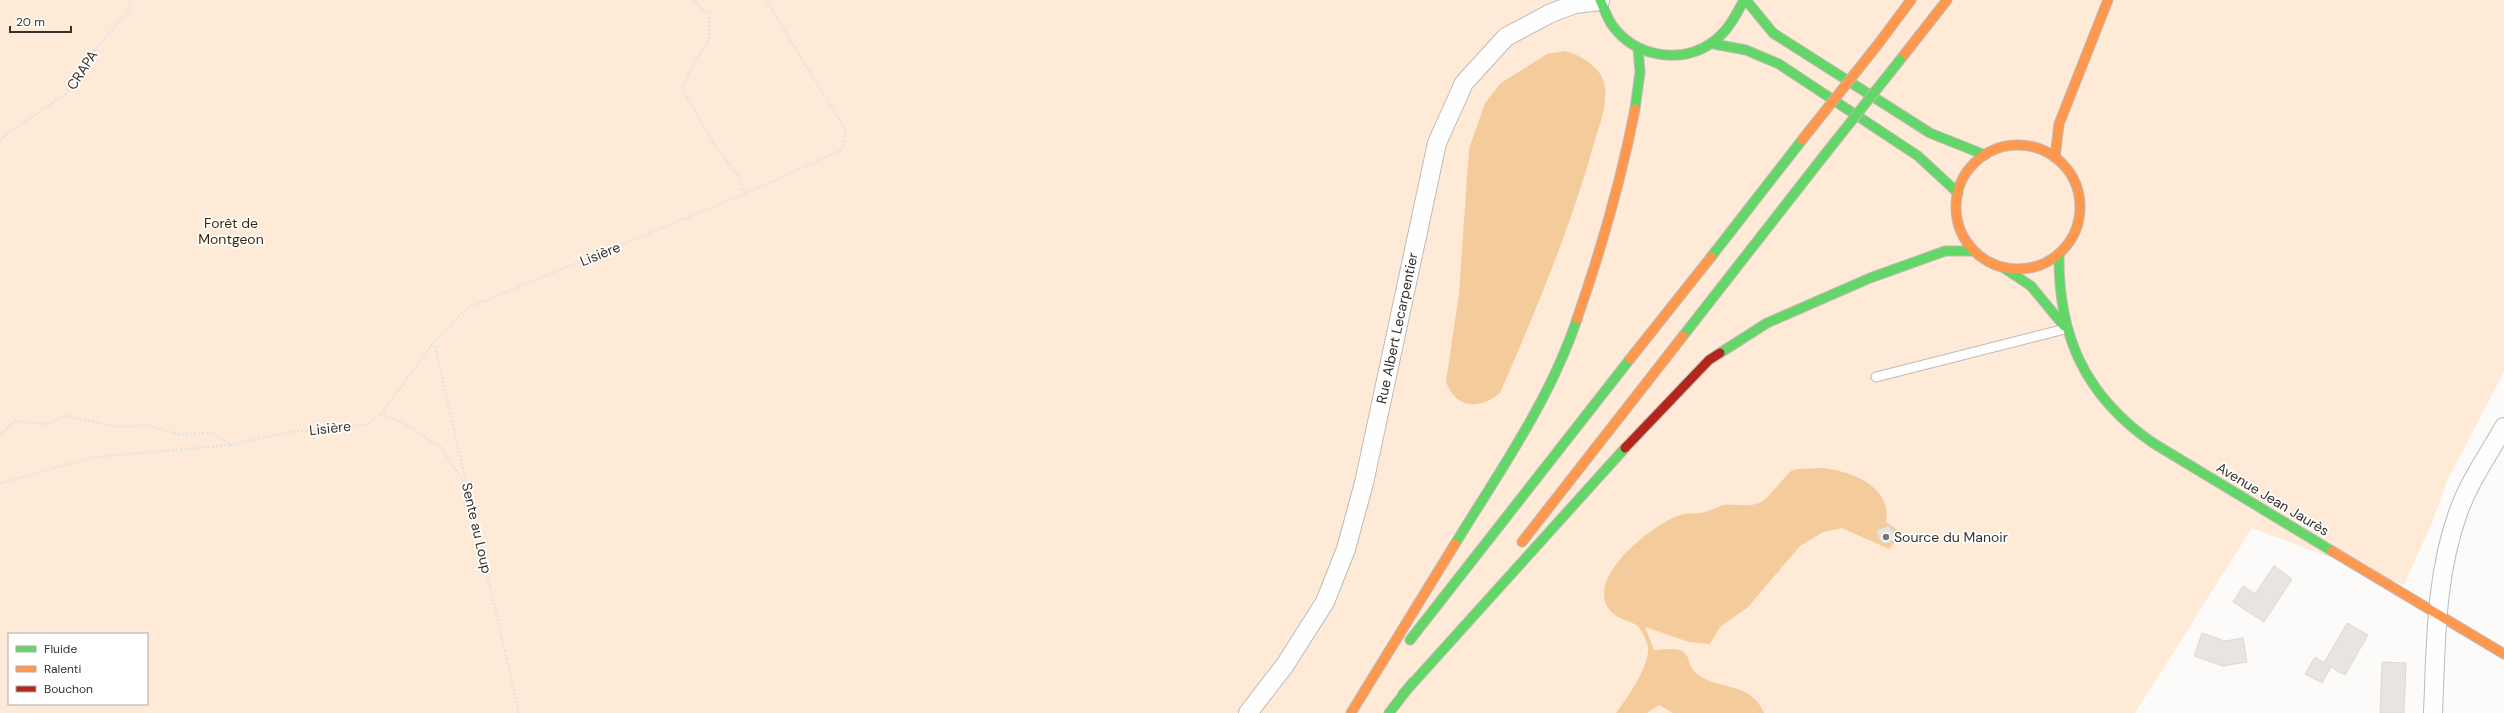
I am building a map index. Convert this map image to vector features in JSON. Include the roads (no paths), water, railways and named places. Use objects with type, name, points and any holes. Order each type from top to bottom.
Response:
[{"type":"main road","points":[[1600,0],[1608,20],[1621,36],[1638,48],[1657,55],[1676,56],[1696,53],[1714,44],[1728,32],[1738,16],[1745,0],[1773,33],[1930,133],[1985,155]]},
{"type":"main road","points":[[1352,713],[1879,43],[1911,0]]},
{"type":"main road","points":[[1516,550],[1947,0]]},
{"type":"main road","points":[[2055,157],[2059,124],[2108,0]]},
{"type":"main road","points":[[1714,44],[1746,50],[1779,64],[1918,156],[1958,193]]},
{"type":"main road","points":[[1352,713],[1532,418],[1570,340],[1601,249],[1624,166],[1637,101],[1640,72],[1638,48]]},
{"type":"main road","points":[[2020,145],[2039,149],[2055,157],[2066,168],[2075,182],[2079,197],[2080,213],[2070,244],[2059,254],[2042,264],[2024,269],[2004,268],[1988,261],[1974,250],[1962,234],[1957,214],[1958,193],[1964,178],[1973,165],[1985,155],[2002,148],[2020,145]]},
{"type":"main road","points":[[1403,694],[1646,424],[1709,360],[1767,323],[1870,278],[1945,252],[1974,250]]},
{"type":"main road","name":"Avenue Jean Jaurès","points":[[2059,254],[2060,297],[2066,329],[2088,379],[2123,421],[2153,443],[2437,616],[2504,654]]},
{"type":"main road","name":"Avenue Jean Jaurès","points":[[2004,268],[2031,286],[2066,329]]},
{"type":"main road","points":[[1389,713],[1492,581]]},
{"type":"street","name":"Rue Albert Lecarpentier","points":[[1248,713],[1285,665],[1325,602],[1346,549],[1364,482],[1437,143],[1464,83],[1506,37],[1575,4],[1600,0]]},
{"type":"street","points":[[2433,713],[2438,595],[2444,565],[2458,512],[2475,476],[2504,427]]},
{"type":"lane","points":[[1876,377],[2066,329]]},
{"type":"place","name":"Source du Manoir","points":[[1886,537]]},
{"type":"park label","name":"Forêt de Montgeon","points":[[231,232]]}]
